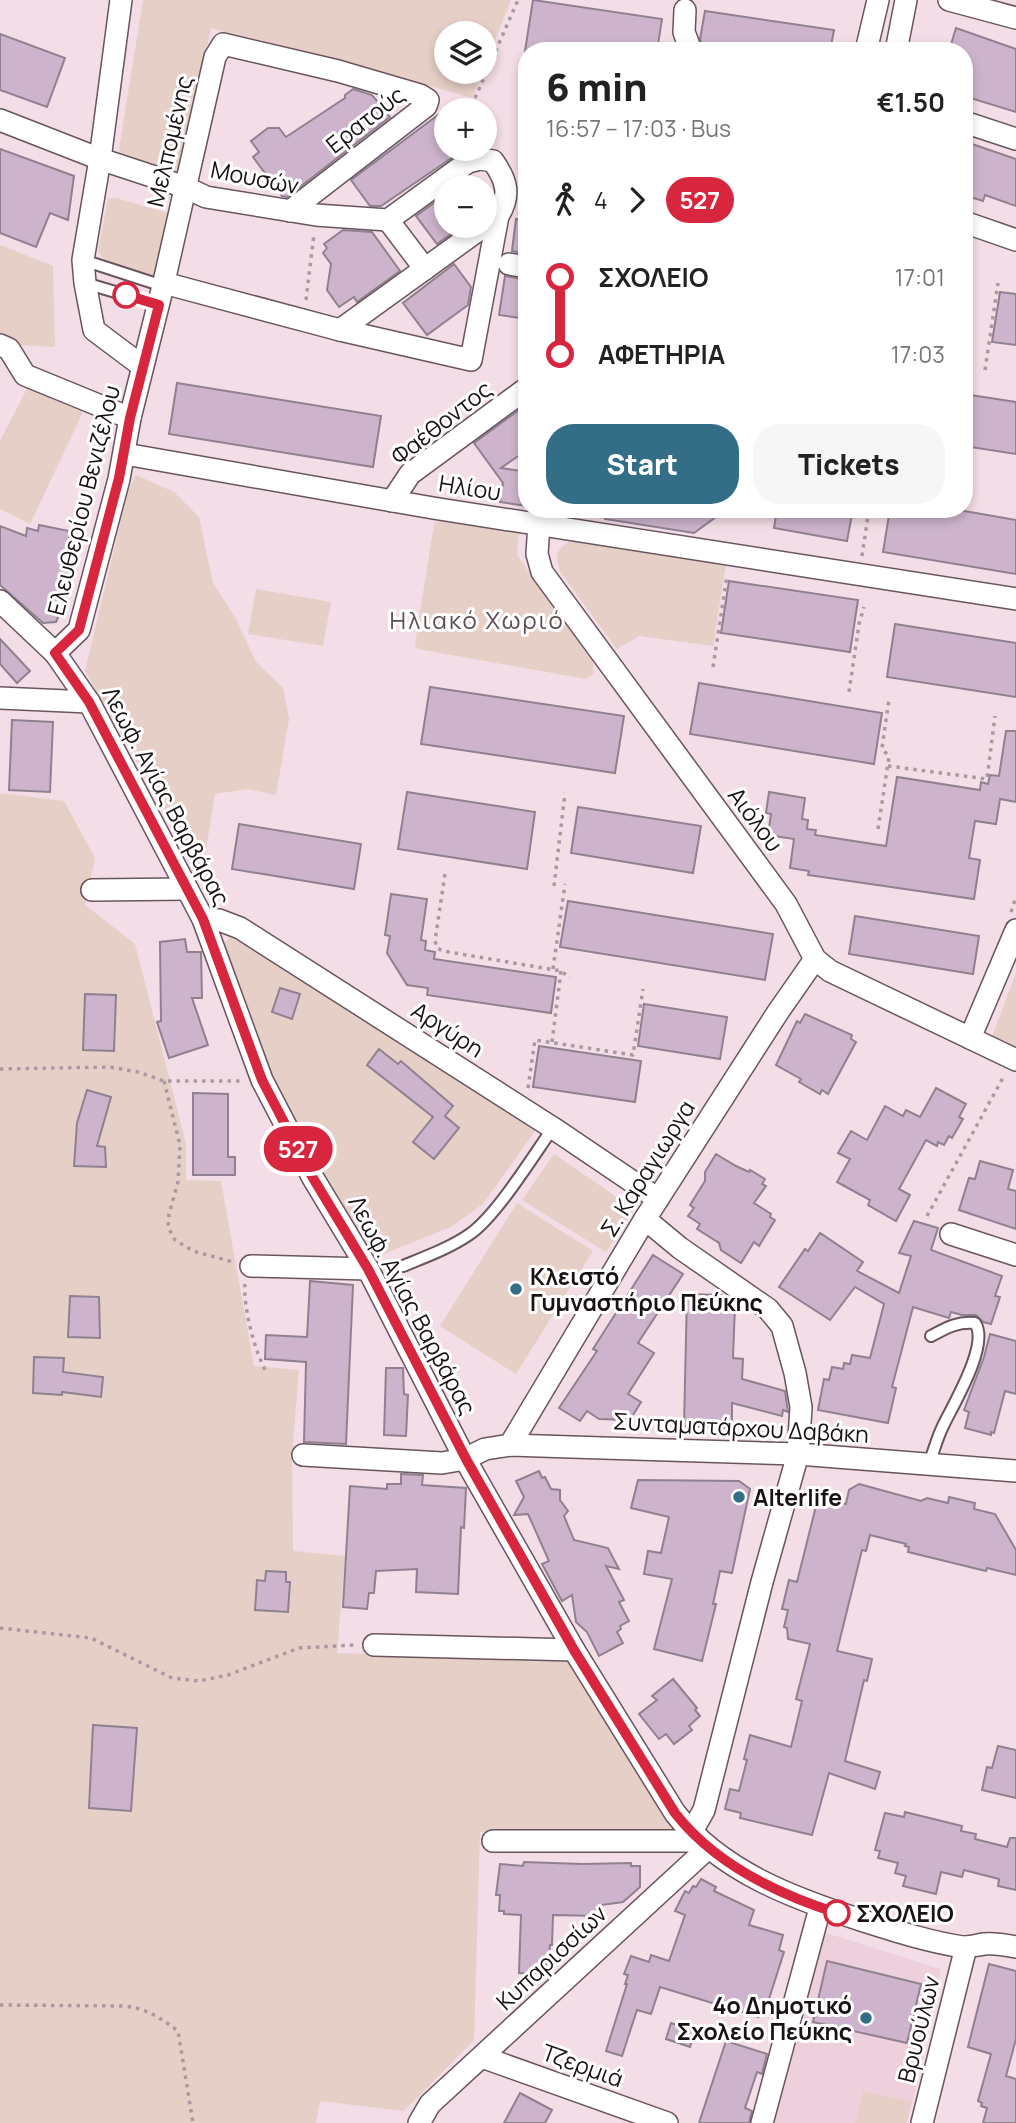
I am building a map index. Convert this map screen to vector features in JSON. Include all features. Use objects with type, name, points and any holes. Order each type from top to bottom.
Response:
[{"type":"street","name":"Ελευθερίου Βενιζέλου","points":[[55,653],[79,630],[125,454],[142,366],[94,330],[83,260],[100,159],[121,0]]},
{"type":"street","points":[[868,42],[878,0]]},
{"type":"street","points":[[898,42],[906,0]]},
{"type":"street","points":[[949,0],[1016,18]]},
{"type":"street","points":[[685,10],[684,32],[688,42]]},
{"type":"street","name":"Μελπομένης","points":[[142,366],[162,291],[215,57],[223,44],[338,71]]},
{"type":"street","name":"Ερατούς","points":[[290,211],[426,106],[428,100],[420,95],[338,71]]},
{"type":"street","name":"Μουσών","points":[[0,120],[206,197],[316,215],[388,220]]},
{"type":"street","points":[[973,125],[1016,139]]},
{"type":"street","points":[[162,291],[236,303],[340,330],[471,359],[498,216],[507,191],[503,176],[493,161],[480,159],[468,162],[388,220],[425,269]]},
{"type":"street","points":[[340,330],[498,216]]},
{"type":"street","points":[[973,225],[1016,240]]},
{"type":"street","points":[[0,345],[9,349],[25,375],[130,418]]},
{"type":"street","name":"Φαέθοντος","points":[[392,501],[410,474],[518,395]]},
{"type":"street","name":"Ηλίου","points":[[125,454],[392,501],[1016,599]]},
{"type":"street","name":"Αιόλου","points":[[539,524],[537,554],[542,572],[786,904],[815,959],[830,971],[1015,1060]]},
{"type":"street","name":"Λεωφ. Αγίας Βαρβάρας","points":[[0,601],[55,653],[89,702],[203,919],[262,1080],[313,1178],[368,1269],[466,1459],[574,1650],[675,1813],[700,1841]]},
{"type":"street","points":[[0,698],[89,702]]},
{"type":"street","points":[[92,890],[187,889]]},
{"type":"street","name":"Αργύρη","points":[[203,919],[219,920],[240,928],[553,1128],[658,1199]]},
{"type":"street","points":[[971,1038],[1014,942]]},
{"type":"street","name":"Σ. Καραγιωργα","points":[[510,1445],[645,1219],[815,959]]},
{"type":"street","points":[[645,1219],[680,1248],[768,1309],[782,1326],[801,1407],[798,1454],[762,1581],[704,1810],[700,1841]]},
{"type":"street","points":[[951,1234],[1016,1255]]},
{"type":"street","points":[[251,1265],[368,1269]]},
{"type":"street","name":"Συνταματάρχου Δαβάκη","points":[[303,1455],[442,1463],[466,1459],[485,1449],[510,1445],[798,1454],[1016,1471]]},
{"type":"street","points":[[374,1645],[574,1650]]},
{"type":"street","points":[[493,1841],[700,1841],[757,1880],[820,1908],[899,1932],[966,1947],[987,1943],[1016,1947]]},
{"type":"street","name":"Κυπαρισσίων","points":[[419,2123],[430,2104],[482,2057],[700,1841]]},
{"type":"street","points":[[762,2123],[820,1908]]},
{"type":"street","name":"Βρυούλων","points":[[922,2123],[966,1947]]},
{"type":"street","name":"Τζερμιά","points":[[482,2057],[667,2123]]},
{"type":"lane","points":[[83,260],[162,291]]},
{"type":"lane","points":[[85,283],[162,291]]},
{"type":"lane","points":[[403,1266],[472,1233],[494,1209],[553,1128]]},
{"type":"lane","points":[[929,1463],[980,1342],[980,1329],[975,1323],[966,1322],[950,1325],[931,1336]]},
{"type":"path","points":[[475,98],[518,0]]},
{"type":"path","points":[[304,320],[316,215]]},
{"type":"path","points":[[985,370],[998,283]]},
{"type":"path","points":[[860,573],[868,518]]},
{"type":"path","points":[[713,667],[731,553]]},
{"type":"path","points":[[849,692],[864,607]]},
{"type":"path","points":[[878,829],[889,757],[882,748],[889,699]]},
{"type":"path","points":[[888,766],[987,779],[995,716]]},
{"type":"path","points":[[554,886],[565,793]]},
{"type":"path","points":[[444,874],[435,941],[437,948],[561,971],[569,978]]},
{"type":"path","points":[[553,970],[565,884]]},
{"type":"path","points":[[552,1042],[561,971]]},
{"type":"path","points":[[525,1110],[534,1040],[633,1055],[643,989]]},
{"type":"path","points":[[926,1216],[1015,1060]]},
{"type":"path","points":[[0,1069],[110,1067],[138,1072],[164,1081],[262,1080]]},
{"type":"path","points":[[164,1081],[180,1145],[178,1182],[168,1227],[175,1240],[193,1251],[251,1265],[245,1277],[244,1290],[255,1348],[267,1373]]},
{"type":"path","points":[[0,1628],[91,1638],[172,1678],[199,1681],[228,1675],[299,1647],[374,1645]]},
{"type":"path","points":[[0,2005],[133,2006],[141,2007],[163,2019],[178,2031],[193,2123]]},
{"type":"shaded area","points":[[143,0],[511,0],[497,36],[497,21],[434,21],[434,84],[477,84],[472,98],[211,28],[179,177],[121,155],[119,149]]},
{"type":"shaded area","points":[[116,198],[174,215],[157,276],[116,266],[98,251],[108,199]]},
{"type":"shaded area","points":[[0,245],[53,266],[55,347],[20,345],[0,335]]},
{"type":"shaded area","points":[[30,383],[52,395],[51,399],[83,412],[30,524],[0,509],[0,441]]},
{"type":"shaded area","points":[[136,475],[174,492],[199,517],[213,583],[235,617],[256,662],[283,688],[289,719],[276,795],[248,789],[215,794],[202,875],[85,671],[128,491]]},
{"type":"shaded area","points":[[441,520],[519,532],[517,555],[593,662],[594,674],[586,679],[418,649],[415,644],[434,524]]},
{"type":"shaded area","points":[[575,541],[726,564],[713,646],[639,636],[617,649],[561,573],[558,552],[564,545]]},
{"type":"shaded area","points":[[256,589],[331,602],[323,646],[248,634]]},
{"type":"shaded area","points":[[0,793],[64,801],[95,858],[85,905],[135,944],[186,1144],[186,1180],[221,1181],[254,1366],[299,1370],[292,1455],[293,1551],[345,1556],[337,1653],[567,1660],[677,1834],[480,1832],[474,2040],[404,2111],[320,2101],[316,2123],[0,2123]]},
{"type":"shaded area","points":[[242,937],[535,1131],[483,1204],[451,1227],[374,1258],[268,1078],[222,953],[224,943],[229,938]]},
{"type":"shaded area","points":[[1016,973],[1016,1052],[992,1037]]},
{"type":"shaded area","points":[[554,1154],[634,1209],[606,1252],[522,1200]]},
{"type":"shaded area","name":"Κλειστό Γυμναστήριο Πεύκης","points":[[517,1203],[593,1251],[516,1374],[440,1326]]},
{"type":"shaded area","name":"4o Δημοτικό Σχολείο Πεύκης","points":[[823,1932],[941,1969],[921,2066],[917,2067],[914,2082],[917,2084],[907,2123],[773,2123]]},
{"type":"shaded area","points":[[863,2091],[911,2102],[906,2123],[855,2123]]},
{"type":"building","points":[[533,0],[662,19],[658,42],[526,42]]},
{"type":"building","points":[[705,11],[834,30],[832,42],[701,42]]},
{"type":"building","points":[[956,28],[1016,49],[1016,112],[973,99],[973,42],[952,42]]},
{"type":"building","points":[[0,34],[65,58],[47,107],[0,90]]},
{"type":"building","points":[[353,89],[372,95],[390,117],[287,197],[282,196],[253,157],[259,152],[251,141],[268,128],[279,128],[286,137],[345,98]]},
{"type":"building","points":[[434,118],[434,161],[447,161],[381,206],[370,206],[351,180]]},
{"type":"building","points":[[973,144],[1016,159],[1016,206],[985,195],[983,201],[973,198]]},
{"type":"building","points":[[0,149],[74,176],[68,220],[50,213],[36,247],[0,233]]},
{"type":"building","points":[[434,203],[434,238],[445,238],[437,244],[416,216]]},
{"type":"building","points":[[516,219],[518,219],[518,252],[512,251]]},
{"type":"building","points":[[343,230],[372,232],[400,271],[357,302],[354,297],[339,307],[327,290],[331,264],[323,253],[327,248],[324,244]]},
{"type":"building","points":[[454,264],[471,287],[468,305],[427,335],[403,303]]},
{"type":"building","points":[[505,276],[518,278],[518,318],[499,315]]},
{"type":"building","points":[[1000,292],[1016,294],[1016,345],[992,342]]},
{"type":"building","points":[[177,383],[381,416],[373,467],[169,434]]},
{"type":"building","points":[[973,395],[1016,402],[1016,454],[973,447]]},
{"type":"building","points":[[518,411],[518,456],[501,468],[518,471],[518,505],[500,502],[503,483],[474,443]]},
{"type":"building","points":[[973,512],[1016,520],[1016,574],[883,552],[889,518],[973,518]]},
{"type":"building","points":[[605,518],[715,518],[694,533]]},
{"type":"building","points":[[776,518],[851,518],[847,541],[774,528]]},
{"type":"building","points":[[39,525],[69,531],[72,583],[56,622],[43,623],[0,585],[0,526],[26,536],[27,528],[38,531]]},
{"type":"building","points":[[729,581],[858,600],[850,652],[721,633]]},
{"type":"building","points":[[895,624],[1016,643],[1016,697],[887,677]]},
{"type":"building","points":[[0,639],[30,671],[17,683],[0,664]]},
{"type":"building","points":[[699,683],[882,713],[874,764],[690,734]]},
{"type":"building","points":[[430,687],[624,716],[615,773],[421,744]]},
{"type":"building","points":[[12,720],[53,722],[50,792],[9,790]]},
{"type":"building","points":[[1006,731],[1016,731],[1016,802],[1000,799],[996,824],[975,821],[969,858],[980,860],[974,899],[808,875],[809,871],[790,868],[794,839],[768,835],[771,814],[766,813],[769,792],[805,798],[802,819],[808,820],[807,829],[816,830],[815,835],[886,846],[897,777],[980,790],[981,782],[988,784],[990,775],[999,776]]},
{"type":"building","points":[[407,792],[535,812],[527,869],[398,849]]},
{"type":"building","points":[[578,807],[701,826],[693,873],[571,853]]},
{"type":"building","points":[[239,824],[361,844],[354,889],[232,869]]},
{"type":"building","points":[[391,894],[427,899],[421,940],[426,941],[425,950],[435,952],[434,959],[556,977],[551,1013],[427,995],[428,988],[407,985],[387,953],[390,936],[385,935]]},
{"type":"building","points":[[568,901],[773,934],[765,980],[560,947]]},
{"type":"building","points":[[855,916],[979,936],[973,974],[849,954]]},
{"type":"building","points":[[185,939],[187,952],[201,952],[202,998],[192,998],[208,1045],[169,1058],[157,1022],[161,1021],[160,942]]},
{"type":"building","points":[[280,988],[300,994],[292,1019],[272,1012]]},
{"type":"building","points":[[85,994],[116,995],[114,1051],[83,1050]]},
{"type":"building","points":[[644,1004],[727,1017],[720,1059],[638,1046]]},
{"type":"building","points":[[805,1014],[852,1035],[851,1039],[856,1042],[828,1094],[822,1090],[820,1094],[776,1065],[797,1021],[800,1023]]},
{"type":"building","points":[[539,1046],[641,1061],[635,1102],[533,1087]]},
{"type":"building","points":[[379,1049],[398,1064],[401,1061],[453,1106],[445,1116],[459,1128],[434,1159],[413,1142],[433,1117],[367,1065]]},
{"type":"building","points":[[936,1088],[966,1104],[959,1117],[963,1119],[952,1138],[949,1136],[944,1145],[938,1142],[937,1146],[926,1140],[899,1189],[910,1195],[896,1221],[868,1205],[870,1200],[837,1182],[850,1159],[838,1153],[851,1131],[867,1140],[885,1106],[903,1116],[906,1110],[920,1117]]},
{"type":"building","points":[[87,1090],[111,1097],[97,1146],[105,1147],[106,1167],[74,1166],[77,1123]]},
{"type":"building","points":[[193,1093],[228,1094],[228,1157],[235,1157],[235,1175],[193,1175]]},
{"type":"building","points":[[716,1154],[765,1179],[762,1184],[766,1186],[754,1203],[771,1214],[770,1217],[775,1220],[759,1246],[754,1242],[741,1263],[721,1250],[719,1243],[697,1229],[700,1224],[688,1216],[694,1208],[690,1205],[705,1181],[705,1172]]},
{"type":"building","points":[[980,1161],[1013,1170],[1008,1189],[1016,1191],[1016,1229],[959,1210],[969,1178],[975,1179]]},
{"type":"building","points":[[914,1221],[938,1228],[931,1250],[1002,1276],[995,1296],[1000,1297],[991,1324],[983,1322],[976,1315],[951,1312],[949,1318],[913,1307],[892,1387],[896,1388],[888,1423],[818,1410],[824,1379],[829,1380],[832,1367],[843,1369],[844,1363],[850,1364],[852,1355],[870,1358],[884,1304],[855,1287],[830,1320],[779,1287],[805,1249],[808,1251],[820,1233],[863,1262],[857,1271],[899,1293],[911,1256],[899,1253]]},
{"type":"building","points":[[653,1255],[683,1274],[638,1343],[654,1353],[628,1394],[641,1402],[630,1420],[599,1419],[587,1411],[580,1421],[559,1408],[597,1351],[593,1349]]},
{"type":"building","points":[[310,1281],[353,1285],[346,1444],[304,1442],[306,1362],[265,1359],[266,1335],[307,1337]]},
{"type":"building","points":[[687,1294],[721,1295],[735,1305],[733,1358],[743,1359],[742,1379],[785,1391],[788,1412],[783,1410],[782,1416],[732,1403],[732,1428],[684,1426]]},
{"type":"building","points":[[70,1296],[99,1297],[100,1338],[68,1337]]},
{"type":"building","points":[[990,1334],[1016,1341],[1016,1394],[1005,1391],[994,1433],[991,1432],[991,1435],[965,1428],[969,1412],[964,1410]]},
{"type":"building","points":[[34,1357],[64,1358],[63,1372],[103,1377],[101,1397],[62,1392],[62,1395],[33,1393]]},
{"type":"building","points":[[386,1368],[403,1368],[404,1394],[408,1395],[406,1436],[384,1435]]},
{"type":"building","points":[[539,1471],[551,1489],[560,1490],[560,1500],[568,1511],[564,1516],[574,1540],[608,1548],[619,1569],[606,1566],[624,1600],[619,1602],[629,1621],[620,1626],[621,1629],[617,1632],[623,1643],[599,1656],[587,1632],[576,1622],[572,1595],[562,1601],[542,1564],[549,1561],[528,1514],[514,1515],[524,1497],[516,1481]]},
{"type":"building","points":[[401,1474],[423,1475],[422,1485],[466,1488],[458,1594],[416,1592],[417,1569],[376,1571],[374,1593],[369,1593],[367,1609],[343,1607],[350,1486],[387,1489],[387,1484],[401,1484]]},
{"type":"building","points":[[638,1480],[739,1481],[750,1489],[732,1573],[720,1571],[713,1604],[716,1604],[702,1661],[654,1649],[672,1579],[644,1574],[648,1551],[661,1553],[669,1517],[631,1508]]},
{"type":"building","points":[[859,1484],[921,1501],[927,1498],[948,1503],[949,1497],[975,1503],[974,1509],[995,1514],[1016,1550],[1016,1575],[987,1568],[986,1571],[908,1552],[909,1547],[905,1546],[906,1544],[870,1535],[866,1551],[862,1550],[837,1651],[872,1659],[867,1681],[864,1680],[845,1761],[880,1772],[875,1789],[829,1773],[812,1835],[740,1818],[741,1813],[725,1809],[730,1789],[739,1791],[750,1735],[791,1747],[802,1701],[796,1699],[810,1644],[788,1639],[787,1628],[784,1627],[788,1610],[782,1609],[789,1580],[797,1582],[816,1506],[828,1499],[846,1504],[849,1490]]},
{"type":"building","points":[[266,1571],[286,1572],[286,1582],[290,1582],[288,1612],[255,1610],[257,1580],[265,1581]]},
{"type":"building","points":[[673,1679],[697,1708],[695,1710],[700,1716],[689,1726],[692,1730],[674,1744],[666,1734],[659,1739],[639,1714],[657,1700],[652,1696]]},
{"type":"building","points":[[93,1725],[137,1728],[131,1811],[89,1808]]},
{"type":"building","points":[[998,1746],[1016,1750],[1016,1798],[982,1790],[987,1767],[992,1768]]},
{"type":"building","points":[[905,1812],[962,1826],[961,1831],[976,1834],[975,1839],[1007,1847],[1010,1838],[1016,1838],[1016,1890],[998,1886],[999,1879],[964,1870],[962,1877],[941,1872],[936,1894],[903,1886],[906,1876],[895,1873],[898,1863],[878,1858],[880,1851],[875,1850],[885,1813],[904,1817]]},
{"type":"building","points":[[524,1862],[631,1863],[631,1866],[640,1866],[640,1887],[623,1902],[601,1905],[601,1916],[553,1915],[549,1962],[533,1974],[519,1973],[521,1915],[499,1911],[500,1895],[496,1895],[500,1864],[523,1866]]},
{"type":"building","points":[[701,1879],[716,1887],[714,1891],[754,1910],[749,1925],[783,1935],[779,1950],[784,1952],[767,2005],[762,2004],[758,2017],[660,1987],[651,2014],[637,2010],[622,2056],[606,2051],[627,1984],[628,1975],[624,1974],[631,1956],[649,1962],[651,1955],[669,1961],[685,1915],[675,1911],[685,1891],[689,1893]]},
{"type":"building","points":[[827,1961],[921,1984],[907,2043],[813,2022]]},
{"type":"building","points":[[989,1964],[1016,1971],[1016,2039],[1006,2076],[1016,2079],[1016,2123],[983,2123],[987,2108],[981,2106],[982,2103],[978,2101],[991,2054],[968,2047]]},
{"type":"building","points":[[671,2023],[695,2031],[690,2047],[666,2039]]},
{"type":"building","points":[[726,2041],[767,2054],[762,2074],[757,2072],[745,2108],[752,2111],[749,2123],[699,2123]]},
{"type":"building","points":[[520,2093],[552,2110],[545,2123],[504,2123]]},
{"type":"bus line","name":"527","points":[[126,295],[159,305],[130,418],[125,454],[79,630],[55,653],[89,702],[203,919],[262,1080],[313,1178],[368,1269],[466,1459],[574,1650],[675,1813],[708,1848],[757,1880],[837,1913]]},
{"type":"place","name":"Κλειστό Γυμναστήριο Πεύκης","points":[[516,1289]]},
{"type":"place","name":"Alterlife","points":[[739,1497]]},
{"type":"place","name":"ΣΧΟΛΕΙΟ","points":[[837,1913]]},
{"type":"place","name":"4o Δημοτικό Σχολείο Πεύκης","points":[[866,2018]]},
{"type":"district","name":"Ηλιακό Χωριό","points":[[477,619]]}]
